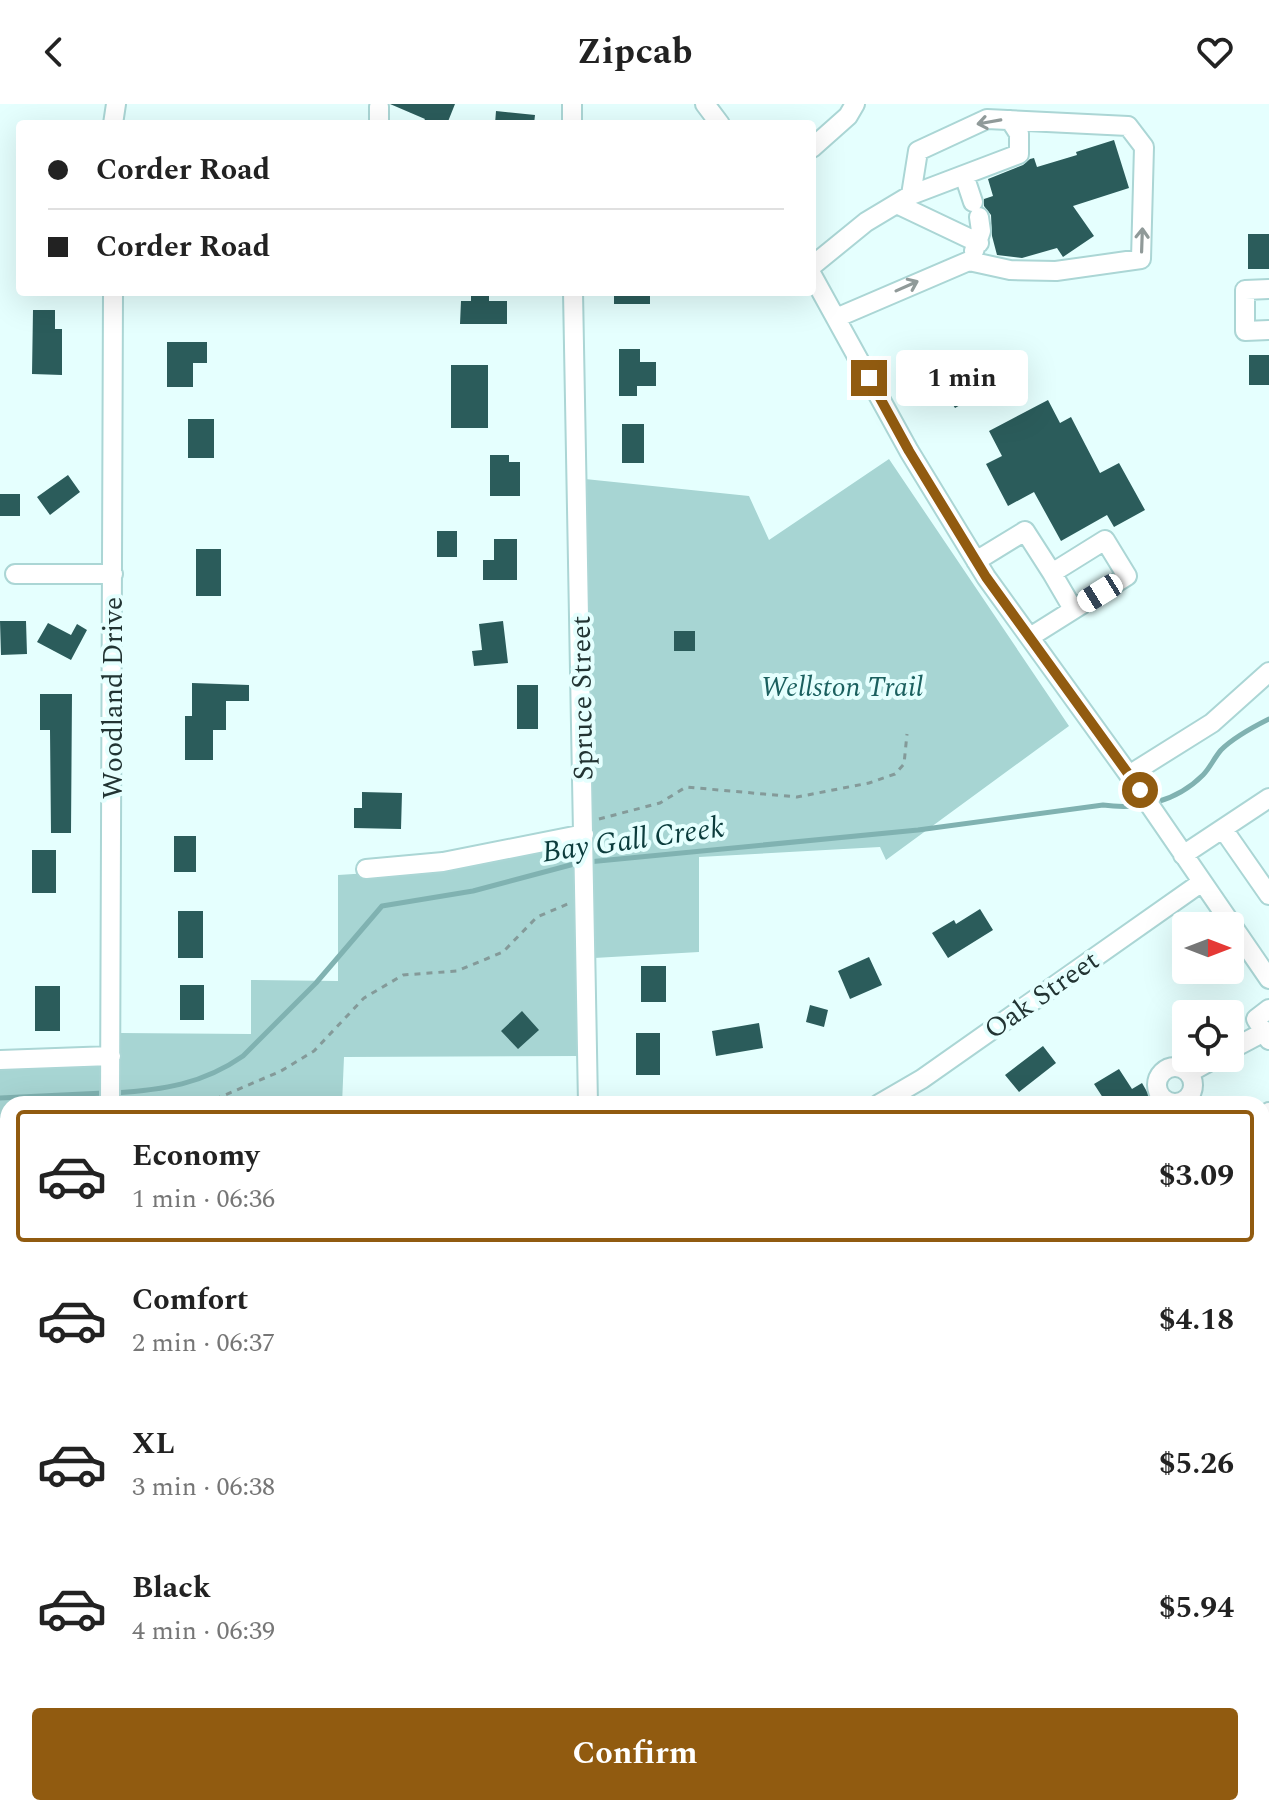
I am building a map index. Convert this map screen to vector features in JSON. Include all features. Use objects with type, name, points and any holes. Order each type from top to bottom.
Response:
[{"type":"street","points":[[816,144],[848,116],[855,104]]},
{"type":"street","points":[[836,318],[969,261],[1010,270],[1056,271],[1141,259],[1144,147],[1128,126],[987,119],[918,151],[904,199]]},
{"type":"street","points":[[816,263],[866,222],[904,199],[1019,154],[1019,134],[1010,120]]},
{"type":"street","points":[[964,175],[976,210],[979,243],[969,261]]},
{"type":"street","points":[[904,199],[979,243]]},
{"type":"street","points":[[816,282],[909,451],[976,561],[1129,775],[1269,979]]},
{"type":"street","points":[[1269,289],[1245,290],[1245,331],[1269,330]]},
{"type":"street","name":"Woodland Drive","points":[[110,1096],[113,296]]},
{"type":"street","name":"Spruce Street","points":[[573,296],[588,1096]]},
{"type":"street","points":[[976,561],[1025,531],[1073,609]]},
{"type":"street","points":[[1030,637],[1127,576],[1105,540],[1052,573]]},
{"type":"street","points":[[15,574],[113,574]]},
{"type":"street","points":[[1129,775],[1212,723],[1269,672]]},
{"type":"street","points":[[1183,855],[1269,798]]},
{"type":"street","points":[[1223,829],[1269,895]]},
{"type":"street","points":[[366,869],[443,862],[584,833]]},
{"type":"street","name":"Oak Street","points":[[893,1096],[922,1079],[1202,882]]},
{"type":"street","points":[[1244,1045],[1266,1036],[1256,1019],[1269,1009]]},
{"type":"street","points":[[0,1060],[111,1066]]},
{"type":"path","points":[[584,833],[660,803],[686,787],[797,797],[869,783],[895,774],[904,764],[907,734]]},
{"type":"path","points":[[223,1096],[281,1071],[314,1051],[364,998],[403,975],[457,971],[503,952],[537,917],[584,891]]},
{"type":"green space","name":"Wellston Trail","points":[[889,459],[1069,726],[886,860],[880,847],[699,857],[699,952],[594,958],[585,479],[749,496],[769,540]]},
{"type":"green space","points":[[579,839],[579,1056],[344,1057],[342,1096],[120,1096],[120,1033],[251,1034],[251,980],[338,981],[338,875],[448,868]]},
{"type":"green space","points":[[100,1064],[100,1096],[0,1096],[0,1067]]},
{"type":"building","points":[[390,104],[455,104],[449,120],[425,119]]},
{"type":"building","points":[[496,111],[535,115],[534,120],[495,120]]},
{"type":"building","points":[[1114,140],[1129,188],[1073,206],[1094,236],[1063,257],[1057,248],[1022,258],[997,255],[991,215],[984,206],[984,199],[993,196],[988,179],[1023,165],[1030,159],[1034,158],[1037,167]]},
{"type":"building","points":[[1248,234],[1269,234],[1269,269],[1248,269]]},
{"type":"building","points":[[471,296],[489,296],[489,301],[507,301],[507,324],[460,324],[461,301],[471,301]]},
{"type":"building","points":[[614,296],[650,296],[650,304],[614,304]]},
{"type":"building","points":[[33,310],[55,310],[55,329],[62,329],[62,375],[32,374]]},
{"type":"building","points":[[167,342],[207,342],[207,363],[193,363],[193,387],[167,387]]},
{"type":"building","points":[[619,349],[640,349],[640,362],[656,362],[656,386],[637,386],[637,396],[619,396]]},
{"type":"building","points":[[1249,355],[1269,355],[1269,385],[1249,385]]},
{"type":"building","points":[[995,360],[1006,379],[955,408],[944,390]]},
{"type":"building","points":[[451,365],[488,365],[488,428],[451,428]]},
{"type":"building","points":[[1048,400],[1060,423],[1071,417],[1100,473],[1119,463],[1145,510],[1114,527],[1107,515],[1061,541],[1034,492],[1008,506],[986,464],[1002,456],[989,431]]},
{"type":"building","points":[[188,419],[214,419],[214,458],[188,458]]},
{"type":"building","points":[[622,424],[644,424],[644,463],[622,463]]},
{"type":"building","points":[[490,455],[509,455],[509,462],[520,462],[520,496],[490,496]]},
{"type":"building","points":[[68,475],[80,492],[50,515],[37,497]]},
{"type":"building","points":[[0,494],[20,494],[20,516],[0,516]]},
{"type":"building","points":[[437,531],[457,531],[457,557],[437,557]]},
{"type":"building","points":[[494,539],[517,539],[517,580],[483,580],[483,560],[494,560]]},
{"type":"building","points":[[196,549],[221,549],[221,596],[196,596]]},
{"type":"building","points":[[0,621],[26,621],[27,654],[1,655]]},
{"type":"building","points":[[503,621],[508,663],[474,666],[472,651],[482,650],[479,624]]},
{"type":"building","points":[[48,623],[71,635],[77,624],[87,630],[71,660],[37,642]]},
{"type":"building","points":[[674,631],[695,631],[695,651],[674,651]]},
{"type":"building","points":[[192,683],[249,685],[249,701],[226,701],[226,730],[213,730],[213,760],[185,760],[185,716],[192,716]]},
{"type":"building","points":[[517,685],[538,685],[538,729],[517,729]]},
{"type":"building","points":[[40,694],[72,694],[71,833],[51,833],[50,730],[40,730]]},
{"type":"building","points":[[362,792],[402,793],[401,829],[354,828],[354,808],[362,808]]},
{"type":"building","points":[[174,836],[196,836],[196,872],[174,872]]},
{"type":"building","points":[[32,850],[56,850],[56,893],[32,893]]},
{"type":"building","points":[[980,909],[993,930],[948,958],[932,933],[954,920],[956,924]]},
{"type":"building","points":[[178,911],[203,911],[203,958],[178,958]]},
{"type":"building","points":[[869,957],[882,985],[850,999],[838,971]]},
{"type":"building","points":[[641,966],[666,966],[666,1002],[641,1002]]},
{"type":"building","points":[[180,985],[204,985],[204,1020],[180,1020]]},
{"type":"building","points":[[35,986],[60,986],[60,1031],[35,1031]]},
{"type":"building","points":[[810,1005],[828,1010],[824,1027],[806,1022]]},
{"type":"building","points":[[522,1011],[539,1030],[518,1049],[501,1031]]},
{"type":"building","points":[[759,1023],[763,1048],[716,1056],[712,1031]]},
{"type":"building","points":[[636,1033],[660,1033],[660,1075],[636,1075]]},
{"type":"building","points":[[1043,1046],[1056,1063],[1019,1092],[1005,1075]]},
{"type":"building","points":[[1119,1069],[1132,1089],[1142,1083],[1149,1096],[1102,1096],[1094,1084]]},
{"type":"waterway","name":"Bay Gall Creek","points":[[588,862],[918,830],[1103,805],[1144,805],[1181,792],[1205,772],[1226,745],[1269,719]]},
{"type":"waterway","name":"Bay Gall Creek","points":[[114,1093],[182,1084],[213,1073],[243,1056],[316,983],[382,906],[473,891],[578,863]]},
{"type":"waterway","name":"Bay Gall Creek","points":[[42,1096],[104,1093]]},
{"type":"route","points":[[869,378],[909,451],[986,577],[1140,790]]}]
